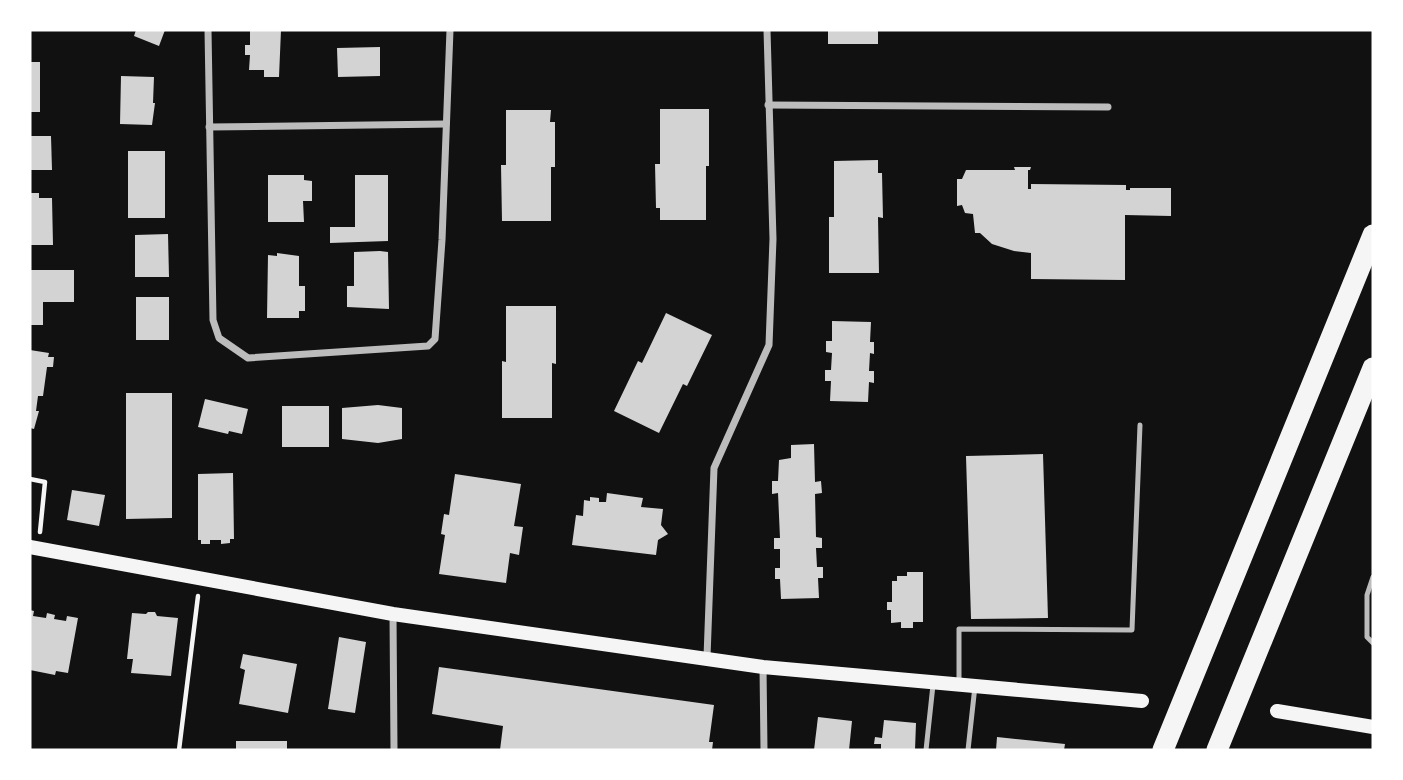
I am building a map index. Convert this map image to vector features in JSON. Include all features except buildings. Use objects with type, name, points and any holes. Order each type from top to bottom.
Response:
[{"type":"highway","points":[[1163,750],[1373,235]]},
{"type":"highway","points":[[1217,750],[1373,368]]},
{"type":"main road","points":[[34,547],[393,614],[763,667],[1142,701]]},
{"type":"main road","points":[[1278,711],[1373,727]]},
{"type":"street","points":[[208,30],[213,320],[219,338],[248,358],[428,346],[435,339],[442,240],[450,30]]},
{"type":"street","points":[[707,657],[713,468],[769,345],[773,239],[767,30]]},
{"type":"street","points":[[768,105],[1108,107]]},
{"type":"street","points":[[209,127],[446,124]]},
{"type":"street","points":[[393,614],[394,750]]},
{"type":"street","points":[[763,667],[764,750]]},
{"type":"lane","points":[[958,685],[959,629],[1132,630],[1140,425]]},
{"type":"lane","points":[[1373,577],[1367,595],[1367,636],[1373,643]]},
{"type":"lane","points":[[926,750],[934,682]]},
{"type":"lane","points":[[968,750],[975,686]]},
{"type":"path","points":[[30,479],[45,482],[34,547]]},
{"type":"path","points":[[179,750],[200,578]]}]
